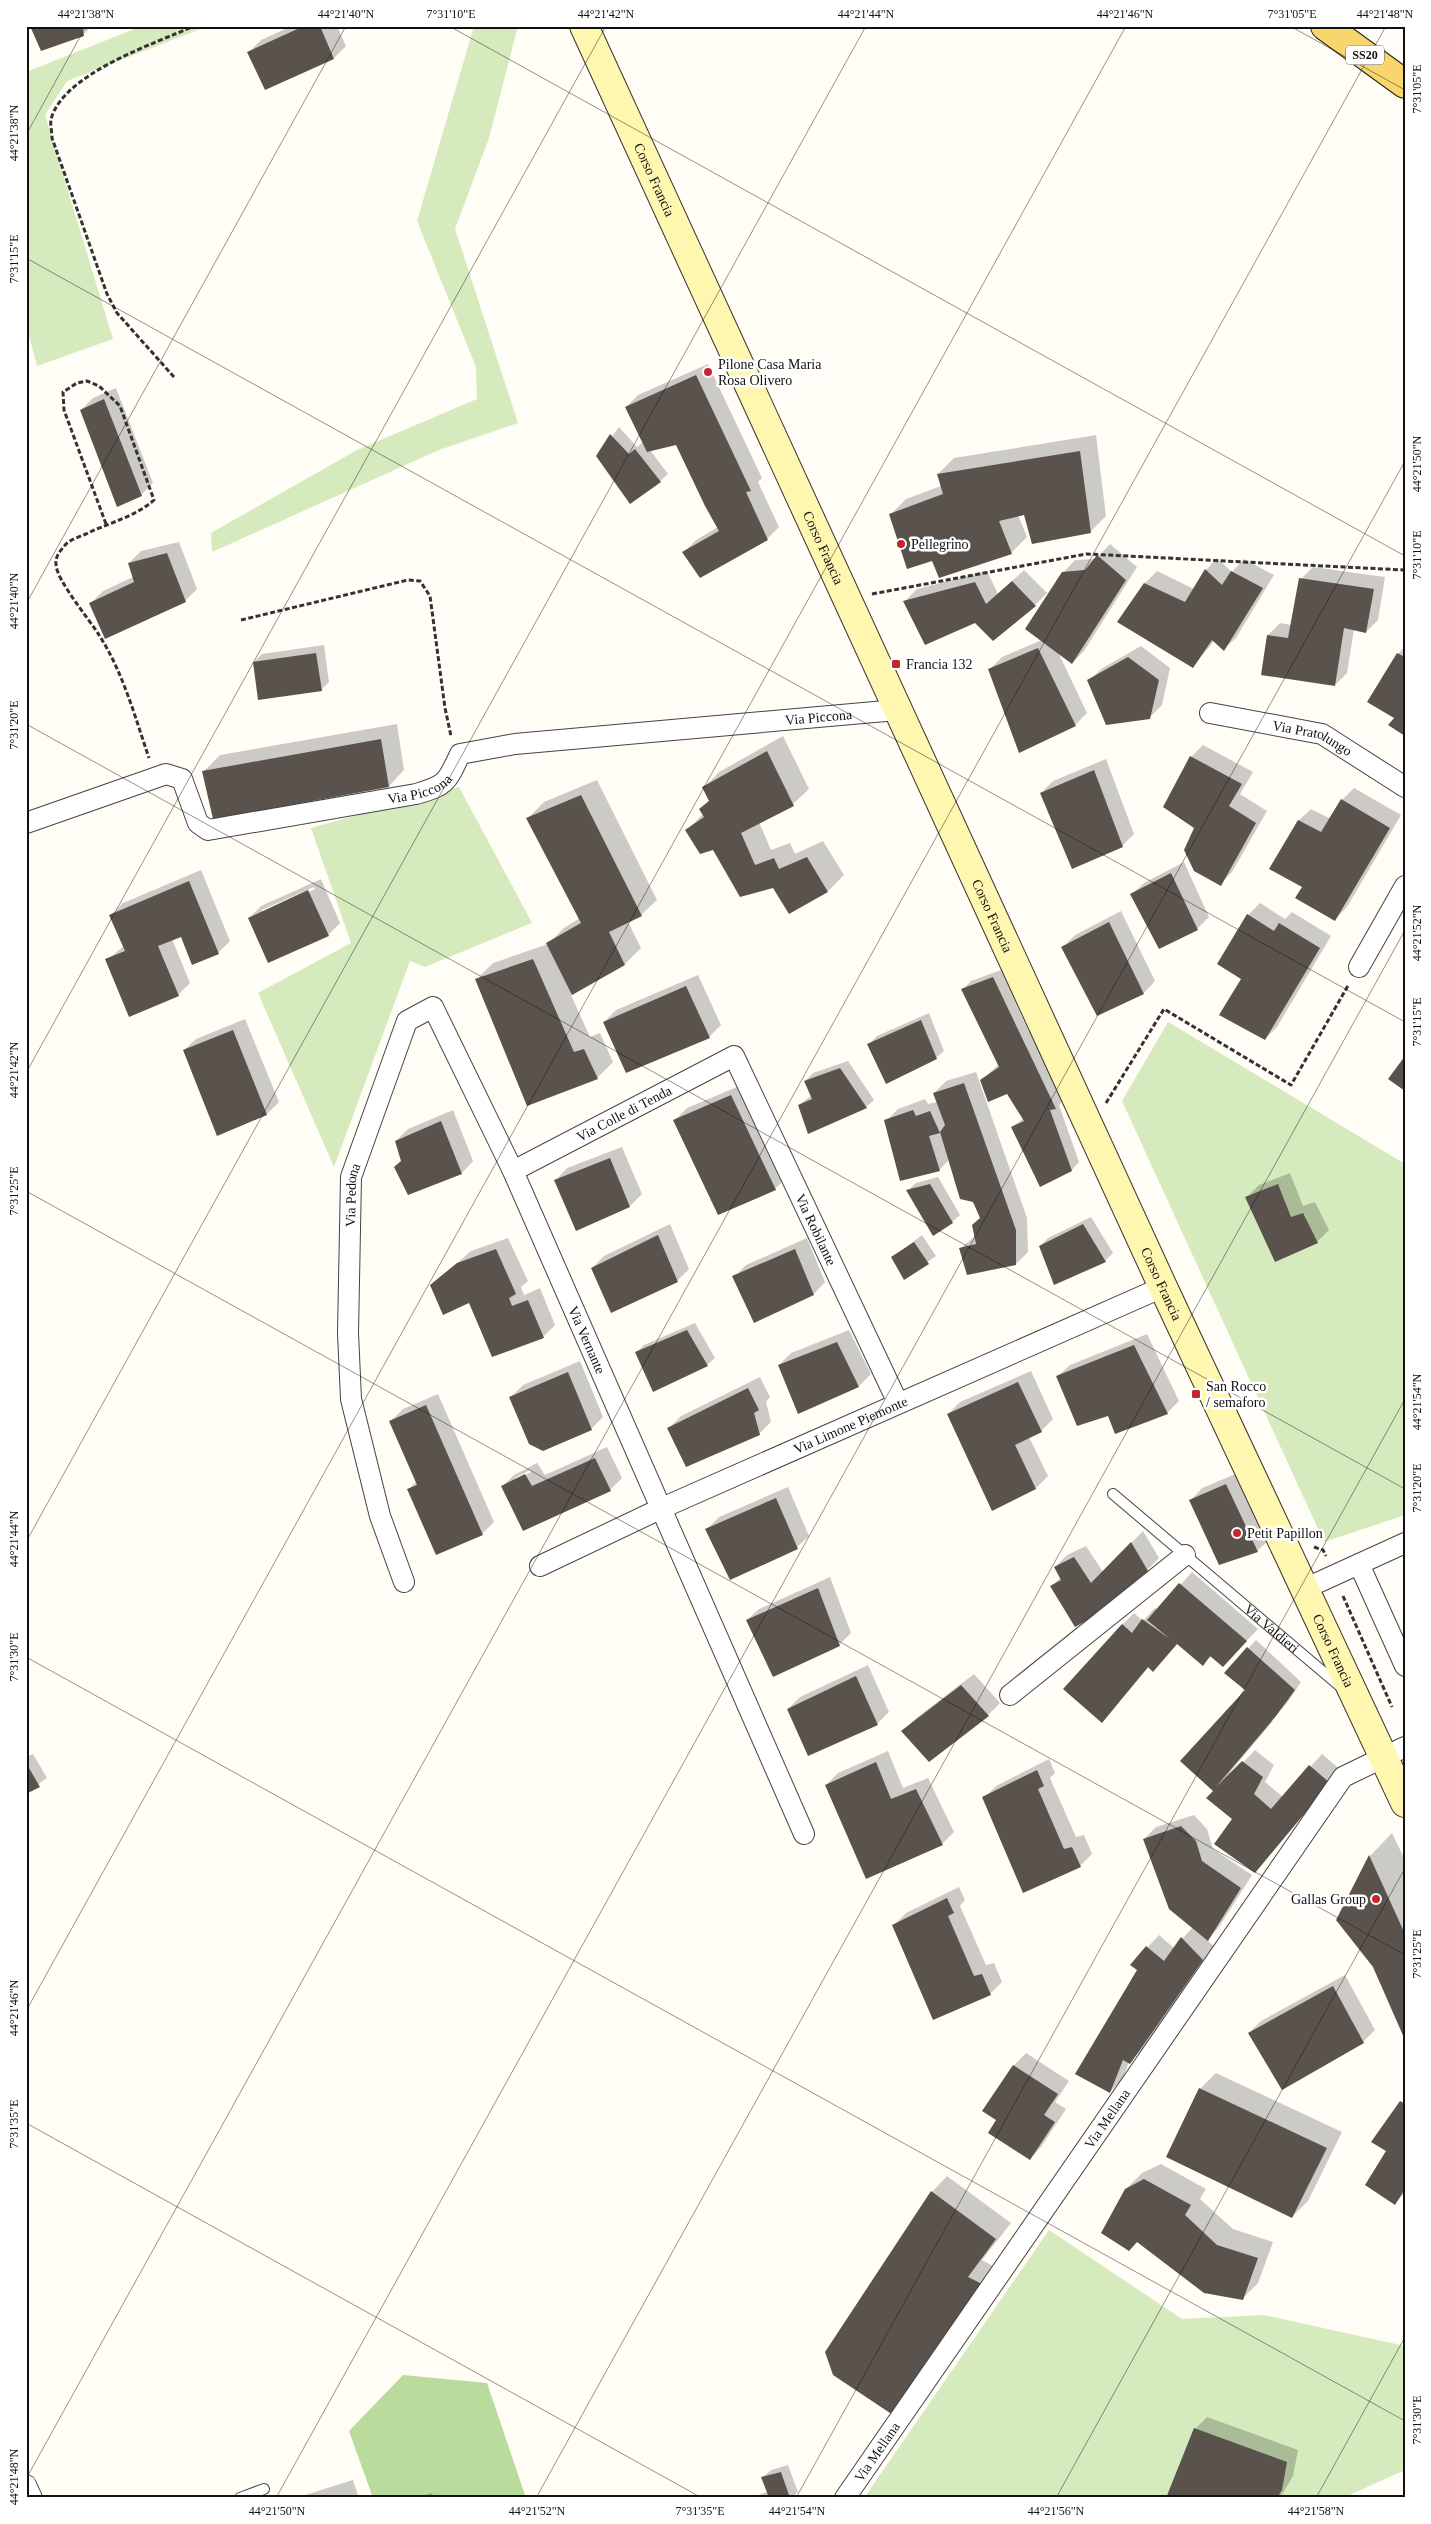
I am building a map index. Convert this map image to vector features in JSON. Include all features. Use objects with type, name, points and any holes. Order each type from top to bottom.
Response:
[{"type":"main road","name":"Corso Francia","points":[[584,26],[897,710],[1304,1589],[1357,1700],[1394,1752],[1405,1804]]},
{"type":"main road","name":"SS20","points":[[1325,26],[1405,84]]},
{"type":"street","name":"Via Piccona","points":[[26,823],[166,774],[182,779],[198,823],[208,830],[416,794],[440,787],[452,771],[460,754],[515,744],[897,710]]},
{"type":"street","name":"Via Pratolungo","points":[[1210,713],[1322,734],[1405,787]]},
{"type":"street","points":[[1359,967],[1402,899]]},
{"type":"street","name":"Via Pedona","points":[[404,1582],[380,1516],[351,1398],[348,1333],[351,1177],[407,1021],[433,1007],[513,1171]]},
{"type":"street","name":"Via Colle di Tenda","points":[[513,1171],[734,1056]]},
{"type":"street","name":"Via Robilante","points":[[734,1056],[898,1403]]},
{"type":"street","name":"Via Vernante","points":[[513,1171],[804,1834]]},
{"type":"street","name":"Via Limone Piemonte","points":[[540,1566],[662,1508],[1163,1287]]},
{"type":"street","points":[[1304,1589],[1405,1543]]},
{"type":"street","points":[[1010,1695],[1185,1555]]},
{"type":"street","points":[[1359,1564],[1405,1666]]},
{"type":"street","name":"Via Mellana","points":[[845,2498],[1343,1777],[1394,1752]]},
{"type":"street","points":[[26,2485],[32,2498]]},
{"type":"lane","name":"Via Valdieri","points":[[1113,1494],[1357,1700]]},
{"type":"lane","points":[[240,2498],[264,2489]]},
{"type":"path","points":[[174,377],[118,313],[107,294],[52,138],[51,119],[72,88],[87,76],[194,26]]},
{"type":"path","points":[[106,524],[64,410],[63,392],[77,383],[87,380],[99,386],[120,406],[154,500],[145,508],[68,542],[59,553],[56,564],[65,586],[100,636],[125,688],[156,778]]},
{"type":"path","points":[[871,594],[1086,554],[1405,570]]},
{"type":"path","points":[[241,620],[408,580],[420,581],[430,596],[448,724],[460,754]]},
{"type":"path","points":[[1106,1104],[1164,1010],[1291,1085],[1359,967]]},
{"type":"green space","points":[[142,26],[208,26],[67,81],[45,115],[113,339],[37,366],[26,324],[26,72]]},
{"type":"green space","points":[[474,26],[518,26],[489,138],[455,229],[518,423],[439,450],[212,552],[211,533],[357,450],[477,399],[476,367],[417,221]]},
{"type":"green space","points":[[459,787],[532,923],[425,967],[410,961],[334,1167],[258,993],[351,943],[311,828]]},
{"type":"green space","points":[[1168,1022],[1405,1164],[1405,1515],[1324,1542],[1122,1101]]},
{"type":"green space","points":[[1049,2230],[1182,2319],[1264,2315],[1405,2346],[1405,2470],[1343,2498],[864,2498]]},
{"type":"green space","points":[[403,2375],[487,2383],[526,2498],[373,2498],[349,2431]]},
{"type":"building","points":[[30,26],[82,26],[84,36],[41,51]]},
{"type":"building","points":[[304,26],[320,26],[334,59],[265,90],[247,52]]},
{"type":"building","points":[[696,375],[751,491],[746,492],[768,540],[700,578],[682,552],[719,531],[676,445],[647,452],[625,407]]},
{"type":"building","points":[[104,399],[142,496],[117,507],[80,410]]},
{"type":"building","points":[[610,434],[629,454],[635,449],[661,482],[630,504],[596,456]]},
{"type":"building","points":[[1080,451],[1091,533],[1032,544],[1024,515],[999,521],[1012,554],[939,578],[932,561],[907,569],[889,514],[943,494],[937,474]]},
{"type":"building","points":[[167,553],[186,602],[105,639],[89,603],[134,582],[128,563]]},
{"type":"building","points":[[1097,555],[1126,580],[1072,664],[1025,629],[1062,572],[1085,570]]},
{"type":"building","points":[[1205,569],[1222,585],[1231,571],[1263,588],[1224,651],[1212,640],[1193,668],[1117,622],[1144,583],[1185,602]]},
{"type":"building","points":[[1299,578],[1374,589],[1366,633],[1344,628],[1335,686],[1261,675],[1267,635],[1288,638]]},
{"type":"building","points":[[1012,581],[1036,606],[993,641],[975,623],[925,645],[903,601],[975,582],[986,604]]},
{"type":"building","points":[[1038,648],[1076,726],[1019,753],[988,669]]},
{"type":"building","points":[[316,653],[322,691],[258,700],[253,662]]},
{"type":"building","points":[[1397,653],[1405,657],[1405,736],[1388,725],[1394,718],[1367,702]]},
{"type":"building","points":[[1128,657],[1159,680],[1150,719],[1106,725],[1087,680]]},
{"type":"building","points":[[381,739],[389,787],[213,819],[202,771]]},
{"type":"building","points":[[767,751],[794,806],[741,833],[755,865],[774,858],[779,869],[807,857],[828,892],[789,914],[773,888],[740,897],[713,850],[700,854],[685,830],[704,817],[699,809],[709,801],[702,787]]},
{"type":"building","points":[[1190,756],[1242,784],[1229,806],[1256,823],[1221,886],[1194,871],[1184,850],[1194,828],[1163,807]]},
{"type":"building","points":[[1094,770],[1123,847],[1072,869],[1040,793]]},
{"type":"building","points":[[581,795],[642,916],[609,932],[625,965],[572,995],[546,943],[581,923],[526,818]]},
{"type":"building","points":[[1341,799],[1390,828],[1335,921],[1295,898],[1302,887],[1269,869],[1298,820],[1321,832]]},
{"type":"building","points":[[1171,873],[1198,930],[1159,949],[1130,894]]},
{"type":"building","points":[[189,881],[219,954],[192,965],[181,937],[158,946],[179,996],[129,1017],[105,959],[125,951],[109,915]]},
{"type":"building","points":[[308,890],[329,936],[268,963],[248,918]]},
{"type":"building","points":[[1247,914],[1274,931],[1279,923],[1320,948],[1265,1040],[1219,1015],[1241,979],[1217,964]]},
{"type":"building","points":[[1109,922],[1144,994],[1097,1016],[1061,947]]},
{"type":"building","points":[[533,959],[574,1052],[584,1049],[598,1079],[527,1106],[475,979]]},
{"type":"building","points":[[993,977],[1056,1109],[1050,1110],[1072,1171],[1040,1187],[1011,1127],[1024,1121],[1007,1094],[988,1102],[980,1080],[999,1067],[961,989]]},
{"type":"building","points":[[686,986],[710,1038],[626,1073],[603,1022]]},
{"type":"building","points":[[921,1020],[937,1059],[886,1084],[867,1044]]},
{"type":"building","points":[[233,1030],[267,1115],[217,1136],[183,1050]]},
{"type":"building","points":[[1405,1056],[1405,1091],[1388,1079]]},
{"type":"building","points":[[840,1068],[867,1108],[808,1134],[798,1105],[812,1099],[804,1081]]},
{"type":"building","points":[[964,1083],[1016,1230],[1016,1265],[967,1275],[959,1248],[976,1244],[972,1225],[980,1218],[973,1202],[960,1199],[940,1132],[945,1125],[933,1093]]},
{"type":"building","points":[[731,1095],[776,1190],[718,1215],[673,1120]]},
{"type":"building","points":[[913,1110],[916,1116],[930,1111],[940,1133],[929,1136],[940,1171],[900,1181],[884,1120]]},
{"type":"building","points":[[441,1121],[462,1174],[408,1195],[394,1167],[401,1161],[395,1141]]},
{"type":"building","points":[[610,1158],[630,1207],[576,1231],[554,1180]]},
{"type":"building","points":[[930,1184],[953,1223],[933,1236],[906,1190]]},
{"type":"building","points":[[1278,1184],[1291,1217],[1303,1213],[1318,1243],[1275,1262],[1245,1197]]},
{"type":"building","points":[[1083,1224],[1106,1262],[1054,1285],[1039,1246]]},
{"type":"building","points":[[658,1235],[678,1282],[611,1313],[591,1268]]},
{"type":"building","points":[[914,1242],[929,1264],[904,1280],[891,1257]]},
{"type":"building","points":[[496,1249],[516,1294],[509,1298],[512,1306],[528,1300],[544,1338],[492,1357],[469,1303],[443,1315],[430,1285],[457,1263]]},
{"type":"building","points":[[795,1249],[814,1295],[754,1323],[732,1276]]},
{"type":"building","points":[[687,1330],[708,1366],[653,1392],[635,1352]]},
{"type":"building","points":[[837,1342],[859,1387],[798,1414],[778,1365]]},
{"type":"building","points":[[1134,1345],[1168,1414],[1115,1434],[1108,1416],[1077,1426],[1056,1376]]},
{"type":"building","points":[[568,1372],[592,1430],[543,1451],[529,1444],[509,1397]]},
{"type":"building","points":[[1018,1382],[1042,1432],[1015,1445],[1036,1489],[992,1511],[947,1414]]},
{"type":"building","points":[[748,1388],[759,1410],[754,1413],[760,1435],[686,1467],[667,1428]]},
{"type":"building","points":[[426,1405],[483,1535],[436,1555],[407,1489],[417,1485],[389,1421]]},
{"type":"building","points":[[595,1458],[611,1491],[523,1531],[501,1486],[525,1474],[532,1486]]},
{"type":"building","points":[[1226,1484],[1258,1552],[1219,1565],[1189,1500]]},
{"type":"building","points":[[776,1498],[798,1549],[730,1580],[705,1529]]},
{"type":"building","points":[[1131,1542],[1148,1571],[1115,1605],[1075,1627],[1050,1586],[1061,1580],[1054,1567],[1074,1557],[1091,1583]]},
{"type":"building","points":[[1179,1583],[1247,1641],[1223,1667],[1210,1656],[1203,1666],[1177,1644],[1153,1672],[1148,1667],[1102,1723],[1063,1689],[1122,1624],[1132,1633],[1142,1619],[1170,1639],[1147,1620]]},
{"type":"building","points":[[818,1588],[840,1646],[773,1677],[746,1620]]},
{"type":"building","points":[[1247,1647],[1295,1690],[1276,1716],[1216,1787],[1242,1761],[1263,1777],[1254,1794],[1271,1809],[1309,1765],[1330,1783],[1255,1873],[1214,1844],[1232,1819],[1206,1798],[1213,1791],[1180,1761],[1245,1690],[1224,1673]]},
{"type":"building","points":[[856,1676],[878,1725],[808,1756],[787,1709]]},
{"type":"building","points":[[961,1685],[989,1716],[929,1762],[901,1731]]},
{"type":"building","points":[[876,1762],[891,1799],[916,1789],[943,1845],[866,1879],[825,1785]]},
{"type":"building","points":[[26,1763],[40,1787],[26,1794]]},
{"type":"building","points":[[1037,1770],[1044,1786],[1038,1789],[1064,1849],[1072,1847],[1081,1867],[1023,1893],[982,1797]]},
{"type":"building","points":[[1181,1826],[1196,1841],[1202,1861],[1241,1888],[1208,1941],[1169,1909],[1143,1839]]},
{"type":"building","points":[[1369,1855],[1405,1934],[1405,2040],[1373,1967],[1336,1920]]},
{"type":"building","points":[[947,1898],[954,1913],[948,1916],[974,1976],[982,1974],[991,1995],[933,2020],[892,1925]]},
{"type":"building","points":[[1181,1937],[1203,1960],[1130,2064],[1123,2060],[1110,2093],[1075,2074],[1137,1970],[1130,1965],[1146,1946],[1164,1961]]},
{"type":"building","points":[[1333,1986],[1364,2043],[1282,2090],[1248,2033]]},
{"type":"building","points":[[1013,2065],[1058,2094],[1044,2115],[1055,2122],[1030,2160],[988,2133],[996,2120],[982,2111]]},
{"type":"building","points":[[1199,2088],[1327,2148],[1292,2218],[1166,2157]]},
{"type":"building","points":[[1400,2101],[1405,2104],[1405,2189],[1395,2205],[1365,2185],[1386,2151],[1371,2142]]},
{"type":"building","points":[[1144,2179],[1191,2205],[1185,2215],[1217,2245],[1258,2258],[1243,2300],[1204,2293],[1137,2242],[1129,2251],[1101,2233],[1125,2189]]},
{"type":"building","points":[[931,2191],[996,2239],[968,2277],[986,2286],[896,2417],[833,2375],[825,2352]]},
{"type":"building","points":[[1194,2428],[1287,2462],[1282,2490],[1277,2498],[1166,2498]]},
{"type":"building","points":[[781,2472],[790,2498],[762,2498],[768,2495],[761,2477]]},
{"type":"place","name":"Pilone Casa Maria Rosa Olivero","points":[[708,372]]},
{"type":"place","name":"Pellegrino","points":[[901,544]]},
{"type":"place","name":"Francia 132","points":[[896,664]]},
{"type":"place","name":"San Rocco / semaforo","points":[[1196,1394]]},
{"type":"place","name":"Petit Papillon","points":[[1237,1533]]},
{"type":"place","name":"Gallas Group","points":[[1376,1899]]}]
